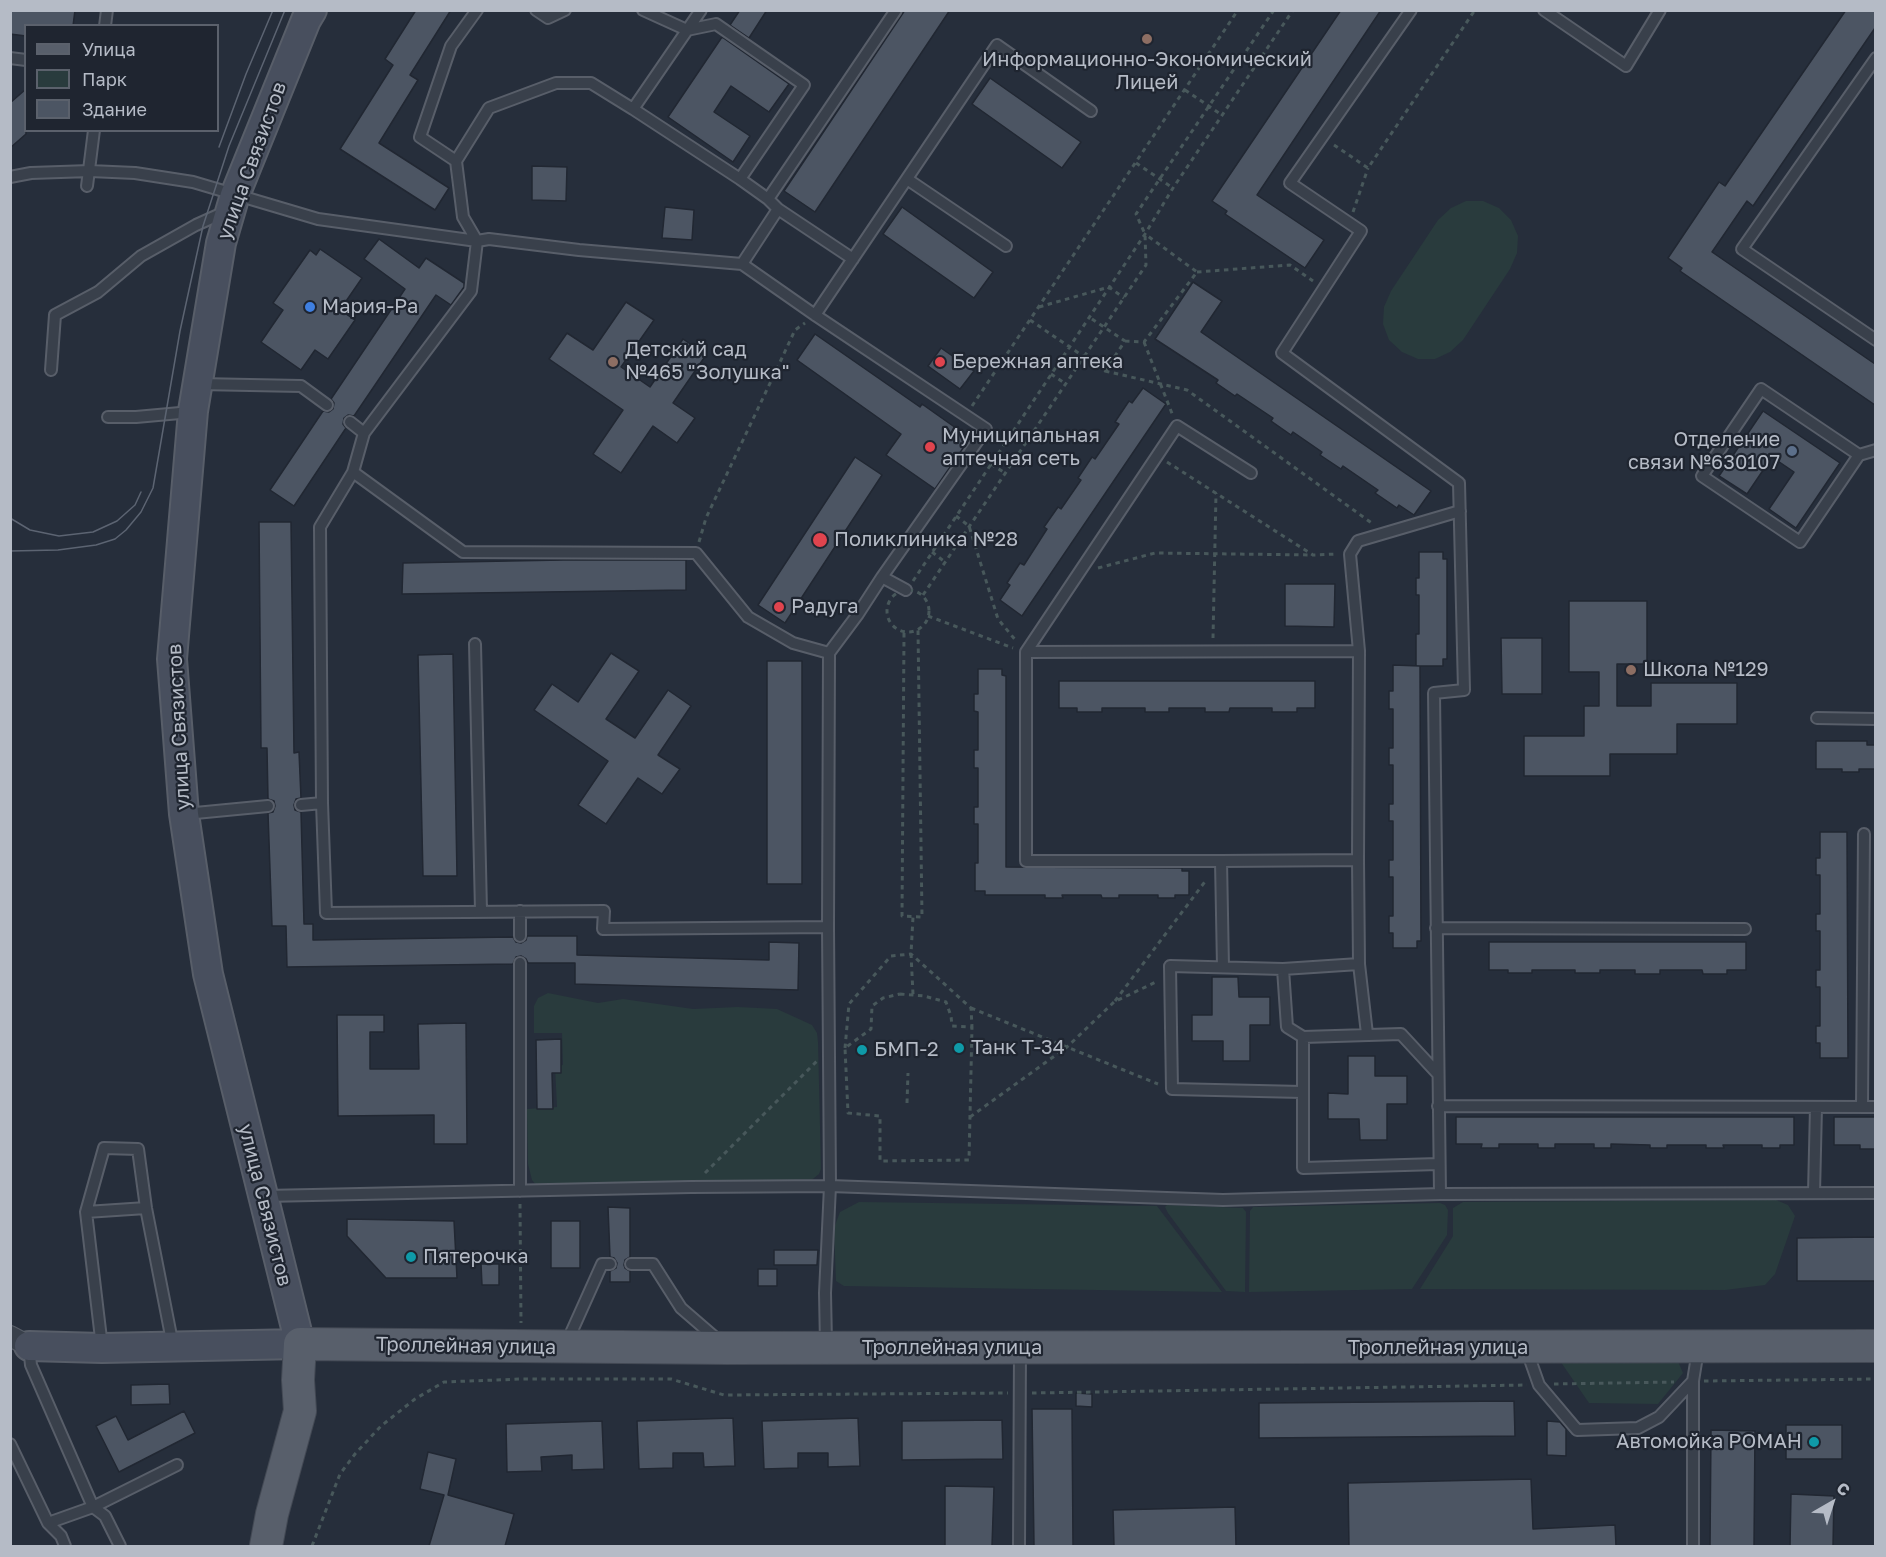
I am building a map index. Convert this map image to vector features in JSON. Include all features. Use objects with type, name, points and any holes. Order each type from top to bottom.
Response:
[{"type":"main road","name":"улица Связистов","points":[[300,1344],[208,974],[184,814],[172,659],[195,398],[221,243],[233,202],[312,10]]},
{"type":"main road","name":"Троллейная улица","points":[[20,1341],[102,1348],[300,1344],[727,1348],[1875,1346]]},
{"type":"main road","points":[[267,1546],[272,1514],[300,1411],[298,1380],[300,1344]]},
{"type":"lane","points":[[456,160],[420,137],[451,46],[477,10]]},
{"type":"lane","points":[[537,10],[548,18],[565,10]]},
{"type":"lane","points":[[643,10],[687,30],[716,24],[804,85],[740,179]]},
{"type":"lane","points":[[633,109],[700,10]]},
{"type":"lane","points":[[768,199],[896,10]]},
{"type":"lane","points":[[1411,10],[1290,183],[1361,231],[1282,353],[1459,483],[1464,690],[1434,693],[1440,1194]]},
{"type":"lane","points":[[1544,10],[1626,66],[1660,10]]},
{"type":"lane","points":[[815,315],[997,45],[1091,111]]},
{"type":"lane","points":[[1875,58],[1742,249],[1875,340]]},
{"type":"lane","points":[[828,927],[603,929],[604,911],[326,913],[322,803],[320,527],[353,472],[364,433],[471,291],[477,241],[463,217],[456,160],[489,108],[556,83],[591,83],[740,179],[778,209],[853,259]]},
{"type":"lane","points":[[87,186],[94,132]]},
{"type":"lane","points":[[10,177],[31,173],[90,171],[169,178],[193,182],[233,202],[318,219],[477,241],[489,239],[579,250],[742,264],[986,429],[829,653],[830,1186],[825,1293],[826,1348]]},
{"type":"lane","points":[[907,178],[1006,246]]},
{"type":"lane","points":[[51,370],[55,315],[98,292],[141,256],[233,202]]},
{"type":"lane","points":[[742,264],[778,209]]},
{"type":"lane","points":[[108,417],[136,417],[195,398],[301,386],[327,405]]},
{"type":"lane","points":[[1858,455],[1761,389],[1702,476],[1800,542],[1858,455],[1875,450]]},
{"type":"lane","points":[[350,422],[364,433]]},
{"type":"lane","points":[[1251,473],[1177,426],[1026,652],[1026,861],[1358,860]]},
{"type":"lane","points":[[353,472],[463,552],[696,553],[748,617],[793,644],[829,653]]},
{"type":"lane","points":[[1366,1034],[1359,964],[1359,651],[1350,554],[1358,541],[1460,511]]},
{"type":"lane","points":[[882,577],[906,590]]},
{"type":"lane","points":[[475,644],[482,911]]},
{"type":"lane","points":[[1026,652],[1359,651]]},
{"type":"lane","points":[[1817,718],[1875,719]]},
{"type":"lane","points":[[301,805],[322,803]]},
{"type":"lane","points":[[184,814],[268,806]]},
{"type":"lane","points":[[1862,1107],[1864,834]]},
{"type":"lane","points":[[1221,861],[1223,967]]},
{"type":"lane","points":[[520,911],[520,936]]},
{"type":"lane","points":[[1436,928],[1745,929]]},
{"type":"lane","points":[[520,963],[520,1191]]},
{"type":"lane","points":[[1302,1092],[1172,1089],[1170,966],[1283,969],[1359,964]]},
{"type":"lane","points":[[1283,969],[1287,1027],[1303,1037],[1401,1035],[1438,1074]]},
{"type":"lane","points":[[1303,1037],[1303,1168],[1438,1164]]},
{"type":"lane","points":[[1438,1106],[1875,1107]]},
{"type":"lane","points":[[1814,1193],[1816,1107]]},
{"type":"lane","points":[[102,1348],[86,1212],[104,1148],[138,1149],[146,1208],[173,1346]]},
{"type":"lane","points":[[262,1196],[830,1186],[1223,1200],[1440,1194],[1875,1193]]},
{"type":"lane","points":[[86,1212],[146,1208]]},
{"type":"lane","points":[[565,1346],[602,1264],[610,1264]]},
{"type":"lane","points":[[630,1264],[653,1264],[681,1308],[727,1348]]},
{"type":"lane","points":[[20,1341],[93,1507],[105,1516],[120,1546]]},
{"type":"lane","points":[[1693,1546],[1693,1382],[1699,1346]]},
{"type":"lane","points":[[1019,1546],[1020,1348]]},
{"type":"lane","points":[[1526,1348],[1539,1385],[1577,1430],[1638,1428],[1659,1417],[1693,1382]]},
{"type":"lane","points":[[10,1444],[48,1523],[61,1536],[65,1546]]},
{"type":"lane","points":[[48,1523],[93,1507],[177,1465]]},
{"type":"path","points":[[966,415],[1238,10]]},
{"type":"path","points":[[922,595],[1146,265],[1145,234],[1136,214],[1275,10]]},
{"type":"path","points":[[906,590],[1293,10]]},
{"type":"path","points":[[1348,223],[1368,168],[1475,10]]},
{"type":"path","points":[[1185,90],[1222,115]]},
{"type":"path","points":[[1322,137],[1368,168]]},
{"type":"path","points":[[1136,163],[1173,188]]},
{"type":"path","points":[[1145,234],[1197,272],[1290,265],[1324,288]]},
{"type":"path","points":[[1144,342],[1197,272]]},
{"type":"path","points":[[1038,308],[1109,287]]},
{"type":"path","points":[[1109,287],[1124,298]]},
{"type":"path","points":[[696,553],[706,518],[795,330],[815,315]]},
{"type":"path","points":[[1089,317],[1125,341],[1144,342]]},
{"type":"path","points":[[1030,320],[1105,370],[1186,390],[1386,533]]},
{"type":"path","points":[[1105,370],[1125,341]]},
{"type":"path","points":[[1144,342],[1177,426]]},
{"type":"path","points":[[1051,374],[1066,384]]},
{"type":"path","points":[[1158,456],[1313,555]]},
{"type":"path","points":[[991,464],[1005,473]]},
{"type":"path","points":[[1213,652],[1216,493]]},
{"type":"path","points":[[956,516],[969,526],[998,619],[1026,652]]},
{"type":"path","points":[[932,552],[945,561]]},
{"type":"path","points":[[1079,573],[1155,553],[1350,554]]},
{"type":"path","points":[[906,590],[914,590],[922,595],[929,607],[927,620],[918,630],[904,633],[890,625],[885,610],[891,596],[906,590]]},
{"type":"path","points":[[928,616],[1026,652]]},
{"type":"path","points":[[904,633],[902,916],[922,917],[918,630]]},
{"type":"path","points":[[969,1118],[1067,1047],[1114,1002],[1221,861]]},
{"type":"path","points":[[912,994],[913,917]]},
{"type":"path","points":[[1114,1002],[1170,975]]},
{"type":"path","points":[[912,994],[946,1002],[952,1026],[972,1027],[969,1160],[880,1161],[880,1116],[849,1113],[845,1048],[871,1029],[872,1006],[883,998],[912,994]]},
{"type":"path","points":[[971,1008],[1172,1089]]},
{"type":"path","points":[[907,1103],[908,1073]]},
{"type":"path","points":[[520,1191],[522,1346]]},
{"type":"path","points":[[312,1546],[340,1474],[355,1454],[381,1426],[415,1399],[444,1382],[522,1379],[671,1379],[724,1395],[1020,1393],[1875,1379]]},
{"type":"green space","points":[[1466,201],[1483,201],[1499,208],[1511,220],[1518,236],[1517,253],[1510,269],[1463,340],[1450,352],[1435,359],[1418,359],[1402,352],[1389,340],[1383,324],[1384,307],[1391,291],[1438,220],[1451,208]]},
{"type":"green space","points":[[548,993],[598,1003],[623,999],[693,1009],[738,1007],[777,1009],[812,1025],[817,1033],[818,1042],[821,1169],[819,1174],[809,1182],[537,1186],[532,1180],[528,1164],[527,1109],[557,1107],[555,1066],[563,1065],[562,1033],[534,1033],[534,1006],[538,998]]},
{"type":"green space","points":[[1776,1200],[1788,1205],[1795,1216],[1775,1274],[1765,1285],[1725,1290],[1420,1289],[1453,1236],[1453,1208],[1463,1202]]},
{"type":"green space","points":[[859,1202],[1157,1206],[1222,1292],[844,1286],[836,1281],[834,1228],[840,1212]]},
{"type":"green space","points":[[1440,1203],[1448,1210],[1447,1235],[1412,1289],[1249,1292],[1250,1211],[1253,1207]]},
{"type":"green space","points":[[1167,1205],[1243,1208],[1246,1212],[1245,1292],[1226,1291],[1168,1213],[1165,1207]]},
{"type":"green space","points":[[1558,1358],[1677,1359],[1683,1373],[1658,1404],[1589,1403]]},
{"type":"building","points":[[10,10],[75,10],[73,24],[24,24],[24,36],[10,34]]},
{"type":"building","points":[[416,10],[451,10],[410,75],[418,80],[379,143],[449,188],[435,210],[340,149],[393,65],[385,59]]},
{"type":"building","points":[[740,10],[767,10],[749,38],[730,25]]},
{"type":"building","points":[[905,10],[950,10],[815,212],[784,191]]},
{"type":"building","points":[[1341,10],[1381,10],[1257,195],[1324,240],[1305,268],[1225,214],[1227,211],[1212,201]]},
{"type":"building","points":[[1846,10],[1875,10],[1875,28],[1753,206],[1747,201],[1712,252],[1875,364],[1875,405],[1680,271],[1682,268],[1668,258],[1719,182],[1725,186]]},
{"type":"building","points":[[722,37],[789,84],[769,112],[731,86],[714,112],[750,136],[733,162],[668,117]]},
{"type":"building","points":[[990,78],[1081,142],[1062,168],[972,104]]},
{"type":"building","points":[[24,91],[24,132],[26,134],[10,148],[10,103]]},
{"type":"building","points":[[532,166],[567,167],[566,201],[532,200]]},
{"type":"building","points":[[665,207],[694,210],[692,240],[662,238]]},
{"type":"building","points":[[902,207],[993,272],[974,298],[883,234]]},
{"type":"building","points":[[379,239],[419,268],[426,258],[464,283],[464,287],[451,305],[436,295],[354,416],[348,415],[344,418],[343,424],[346,428],[294,506],[270,490],[323,411],[329,412],[333,409],[334,403],[331,399],[405,289],[364,259]]},
{"type":"building","name":"Мария-Ра","points":[[320,249],[362,278],[340,310],[355,320],[328,359],[315,350],[301,370],[261,342],[283,310],[273,303],[310,250],[316,255]]},
{"type":"building","points":[[1193,282],[1222,301],[1201,332],[1431,491],[1414,515],[1399,505],[1397,508],[1375,493],[1378,490],[1343,466],[1341,469],[1320,455],[1322,452],[1293,432],[1291,435],[1271,421],[1273,418],[1237,394],[1235,396],[1216,383],[1218,380],[1155,339]]},
{"type":"building","points":[[626,302],[654,320],[621,367],[650,387],[683,339],[706,355],[673,403],[695,418],[677,443],[653,426],[621,473],[593,454],[623,410],[549,359],[567,333],[593,350]]},
{"type":"building","points":[[815,334],[920,407],[922,404],[970,438],[935,489],[886,455],[901,434],[797,360]]},
{"type":"building","points":[[941,348],[974,371],[960,389],[928,366]]},
{"type":"building","points":[[1143,388],[1166,404],[1022,616],[1000,600],[1010,585],[1007,583],[1020,563],[1024,565],[1047,529],[1044,527],[1058,507],[1061,509],[1081,480],[1078,478],[1092,457],[1095,459],[1119,424],[1115,422],[1129,401],[1132,403]]},
{"type":"building","points":[[1763,411],[1840,463],[1796,528],[1769,509],[1794,472],[1772,457],[1747,494],[1719,476]]},
{"type":"building","name":"Поликлиника №28","points":[[855,457],[882,475],[785,623],[758,605]]},
{"type":"building","points":[[259,522],[291,522],[294,753],[299,752],[301,798],[296,799],[294,805],[295,810],[301,812],[304,924],[313,924],[313,940],[513,937],[516,942],[521,943],[526,940],[527,936],[577,936],[577,955],[769,960],[769,942],[799,943],[798,990],[575,984],[575,963],[528,963],[521,956],[516,957],[513,964],[287,967],[286,926],[272,926],[268,813],[273,812],[275,806],[274,801],[268,799],[267,748],[261,748]]},
{"type":"building","points":[[1419,552],[1443,552],[1443,559],[1447,559],[1447,659],[1443,659],[1443,666],[1416,666],[1419,595],[1416,595],[1416,578],[1419,578]]},
{"type":"building","points":[[686,560],[686,590],[402,594],[403,563]]},
{"type":"building","points":[[1285,584],[1335,584],[1334,627],[1285,626]]},
{"type":"building","points":[[1569,601],[1647,601],[1647,664],[1617,664],[1617,706],[1651,706],[1651,683],[1737,683],[1737,724],[1677,724],[1677,754],[1610,754],[1610,776],[1524,776],[1524,736],[1584,736],[1584,706],[1599,706],[1599,672],[1569,672]]},
{"type":"building","points":[[1501,638],[1542,638],[1542,694],[1502,694]]},
{"type":"building","points":[[611,653],[639,671],[606,719],[635,738],[668,690],[691,706],[658,755],[680,769],[662,794],[638,778],[606,824],[578,805],[608,761],[534,710],[552,684],[578,702]]},
{"type":"building","points":[[453,654],[457,876],[423,876],[418,655]]},
{"type":"building","points":[[767,661],[802,661],[802,884],[767,884]]},
{"type":"building","points":[[1393,665],[1420,666],[1421,941],[1417,941],[1417,948],[1393,948],[1393,933],[1389,933],[1389,916],[1393,916],[1393,877],[1389,877],[1389,860],[1393,860],[1393,821],[1389,821],[1389,804],[1393,804],[1393,765],[1389,765],[1389,748],[1393,748],[1393,709],[1389,709],[1389,691],[1393,691]]},
{"type":"building","points":[[978,669],[1002,669],[1002,675],[1006,676],[1006,867],[1182,868],[1182,871],[1189,871],[1189,895],[1175,895],[1175,898],[1158,898],[1158,895],[1119,895],[1119,898],[1102,898],[1101,895],[1062,895],[1063,898],[1045,898],[1045,895],[985,895],[985,891],[975,891],[978,824],[974,824],[974,807],[978,807],[978,768],[974,768],[974,750],[978,750],[978,712],[974,711],[974,694],[978,694]]},
{"type":"building","points":[[1059,681],[1315,681],[1315,708],[1297,708],[1297,712],[1272,712],[1272,708],[1230,708],[1229,712],[1205,712],[1205,708],[1169,708],[1169,712],[1145,712],[1145,708],[1102,708],[1102,712],[1077,712],[1077,708],[1059,708]]},
{"type":"building","points":[[1816,741],[1867,741],[1867,745],[1875,745],[1875,769],[1842,772],[1842,769],[1816,769]]},
{"type":"building","points":[[1820,832],[1847,832],[1848,1058],[1820,1058],[1820,1043],[1816,1043],[1816,1026],[1820,1026],[1820,987],[1816,987],[1816,970],[1820,970],[1820,931],[1816,931],[1816,914],[1820,914],[1820,875],[1816,875],[1816,858],[1820,858]]},
{"type":"building","points":[[1489,942],[1746,942],[1746,970],[1727,970],[1727,974],[1703,974],[1702,970],[1660,970],[1660,974],[1635,974],[1635,970],[1575,973],[1575,970],[1532,970],[1532,973],[1508,973],[1508,970],[1489,970]]},
{"type":"building","points":[[1212,977],[1238,977],[1239,997],[1270,997],[1270,1025],[1250,1025],[1250,1061],[1223,1061],[1223,1041],[1192,1041],[1192,1015],[1212,1015]]},
{"type":"building","points":[[337,1015],[384,1015],[384,1032],[370,1032],[370,1069],[419,1069],[418,1024],[466,1023],[467,1144],[434,1144],[434,1115],[338,1116]]},
{"type":"building","points":[[561,1039],[561,1073],[552,1073],[553,1109],[537,1109],[536,1040]]},
{"type":"building","points":[[1348,1056],[1375,1056],[1375,1076],[1407,1076],[1407,1104],[1387,1104],[1387,1140],[1360,1140],[1359,1119],[1328,1119],[1328,1093],[1348,1094]]},
{"type":"building","points":[[1456,1117],[1794,1117],[1794,1145],[1780,1145],[1780,1148],[1762,1148],[1762,1145],[1723,1145],[1724,1148],[1706,1148],[1706,1145],[1667,1145],[1667,1148],[1650,1148],[1650,1145],[1611,1144],[1611,1148],[1594,1148],[1594,1144],[1555,1144],[1555,1148],[1538,1148],[1538,1144],[1499,1144],[1499,1148],[1481,1148],[1482,1144],[1456,1144]]},
{"type":"building","points":[[1834,1117],[1875,1117],[1875,1149],[1860,1149],[1860,1145],[1834,1145]]},
{"type":"building","points":[[608,1207],[630,1208],[630,1257],[625,1260],[624,1265],[630,1271],[630,1282],[610,1282],[610,1271],[616,1268],[617,1263],[614,1258],[610,1257]]},
{"type":"building","name":"Пятерочка","points":[[347,1219],[454,1221],[457,1278],[386,1278],[347,1236]]},
{"type":"building","points":[[551,1221],[580,1221],[580,1268],[551,1268]]},
{"type":"building","points":[[1875,1237],[1875,1281],[1797,1281],[1797,1238]]},
{"type":"building","points":[[774,1250],[818,1250],[817,1265],[774,1265]]},
{"type":"building","points":[[481,1264],[499,1264],[499,1285],[482,1285]]},
{"type":"building","points":[[758,1269],[777,1269],[777,1286],[758,1286]]},
{"type":"building","points":[[169,1384],[170,1404],[131,1405],[131,1385]]},
{"type":"building","points":[[1076,1393],[1092,1394],[1092,1407],[1076,1406]]},
{"type":"building","points":[[1514,1401],[1515,1436],[1259,1438],[1259,1403]]},
{"type":"building","points":[[1032,1409],[1072,1409],[1073,1546],[1034,1546]]},
{"type":"building","points":[[184,1411],[195,1433],[119,1472],[96,1426],[116,1416],[128,1440]]},
{"type":"building","points":[[733,1418],[735,1466],[704,1467],[703,1453],[673,1453],[673,1468],[639,1469],[637,1421]]},
{"type":"building","points":[[858,1418],[860,1466],[828,1467],[828,1453],[798,1453],[798,1468],[764,1469],[762,1421]]},
{"type":"building","points":[[1002,1420],[1003,1459],[902,1460],[902,1421]]},
{"type":"building","points":[[602,1421],[604,1469],[572,1470],[572,1455],[541,1457],[542,1471],[507,1472],[506,1424]]},
{"type":"building","points":[[1547,1421],[1560,1422],[1566,1429],[1566,1456],[1547,1455]]},
{"type":"building","name":"Автомойка РОМАН","points":[[1786,1425],[1842,1425],[1842,1459],[1786,1459]]},
{"type":"building","points":[[1711,1430],[1755,1431],[1754,1546],[1710,1546]]},
{"type":"building","points":[[428,1452],[456,1459],[448,1495],[514,1514],[505,1546],[429,1546],[444,1495],[420,1489]]},
{"type":"building","points":[[1531,1479],[1533,1529],[1615,1525],[1616,1546],[1349,1546],[1348,1483]]},
{"type":"building","points":[[945,1486],[994,1487],[992,1546],[945,1546]]},
{"type":"building","points":[[1791,1494],[1834,1496],[1833,1546],[1790,1546]]},
{"type":"building","points":[[1235,1507],[1236,1546],[1114,1546],[1113,1510]]},
{"type":"tram line","points":[[219,147],[273,10]]},
{"type":"tram line","points":[[10,551],[58,550],[96,545],[115,539],[141,512],[153,488],[180,331],[203,226],[229,146],[285,10]]},
{"type":"tram line","points":[[10,518],[30,530],[59,536],[93,532],[117,521],[135,505],[141,492]]},
{"type":"place","name":"Информационно-Экономический Лицей","points":[[1147,39]]},
{"type":"place","name":"Мария-Ра","points":[[310,307]]},
{"type":"place","name":"Детский сад №465 \"Золушка\"","points":[[613,362]]},
{"type":"place","name":"Бережная аптека","points":[[940,362]]},
{"type":"place","name":"Муниципальная аптечная сеть","points":[[930,447]]},
{"type":"place","name":"Отделение связи №630107","points":[[1792,451]]},
{"type":"place","name":"Поликлиника №28","points":[[820,540]]},
{"type":"place","name":"Радуга","points":[[779,607]]},
{"type":"place","name":"Школа №129","points":[[1631,670]]},
{"type":"place","name":"Танк Т-34","points":[[959,1048]]},
{"type":"place","name":"БМП-2","points":[[862,1050]]},
{"type":"place","name":"Пятерочка","points":[[411,1257]]},
{"type":"place","name":"Автомойка РОМАН","points":[[1814,1442]]}]
